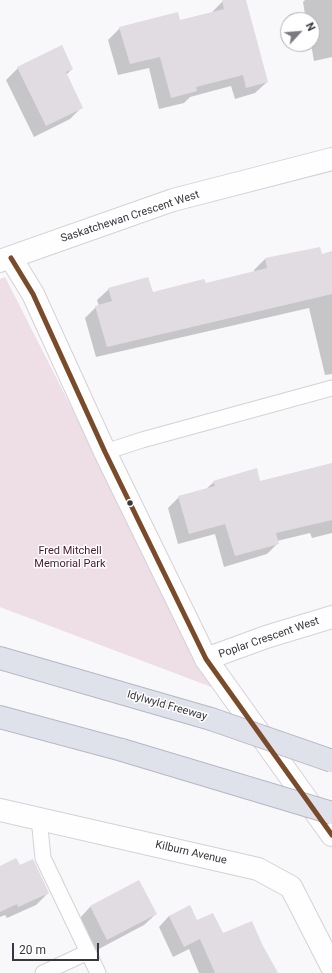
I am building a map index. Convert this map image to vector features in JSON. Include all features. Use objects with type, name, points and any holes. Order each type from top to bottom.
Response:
[{"type":"highway","name":"Idylwyld Freeway","points":[[0,658],[211,718],[332,761]]},
{"type":"highway","points":[[0,717],[122,750],[332,813]]},
{"type":"street","name":"Saskatchewan Crescent West","points":[[6,259],[173,200],[332,159]]},
{"type":"street","points":[[6,259],[33,294],[105,452],[206,659],[297,784],[332,835]]},
{"type":"street","name":"Poplar Crescent West","points":[[206,659],[266,637],[332,617]]},
{"type":"street","name":"Kilburn Avenue","points":[[0,810],[258,869],[291,887],[332,967]]},
{"type":"lane","points":[[105,452],[142,440],[332,388]]},
{"type":"lane","points":[[39,818],[43,858],[98,973]]},
{"type":"lane","points":[[43,973],[88,952]]},
{"type":"green space","name":"Fred Mitchell Memorial Park","points":[[5,277],[214,688],[0,607],[0,279]]},
{"type":"building","points":[[222,0],[246,0],[268,82],[246,88],[243,75],[196,87],[197,91],[171,98],[160,57],[130,64],[119,27],[178,12],[180,20],[224,9]]},
{"type":"building","points":[[62,45],[73,69],[66,72],[83,108],[46,126],[17,67]]},
{"type":"building","points":[[320,247],[322,254],[332,251],[332,294],[107,347],[95,306],[112,301],[108,288],[148,277],[153,292],[204,279],[206,283],[267,268],[265,258]]},
{"type":"building","points":[[332,463],[332,520],[276,533],[279,544],[235,556],[225,524],[189,534],[178,496],[215,486],[213,481],[257,468],[260,481]]},
{"type":"building","points":[[16,858],[20,865],[33,859],[49,893],[18,907],[17,904],[0,912],[0,866]]},
{"type":"building","points":[[139,880],[157,914],[107,940],[90,906]]},
{"type":"building","points":[[190,905],[197,920],[213,913],[223,933],[252,921],[262,944],[278,973],[215,973],[200,939],[184,947],[169,916]]},
{"type":"transit line","points":[[11,258],[33,294],[105,452],[206,659],[332,835]]}]
